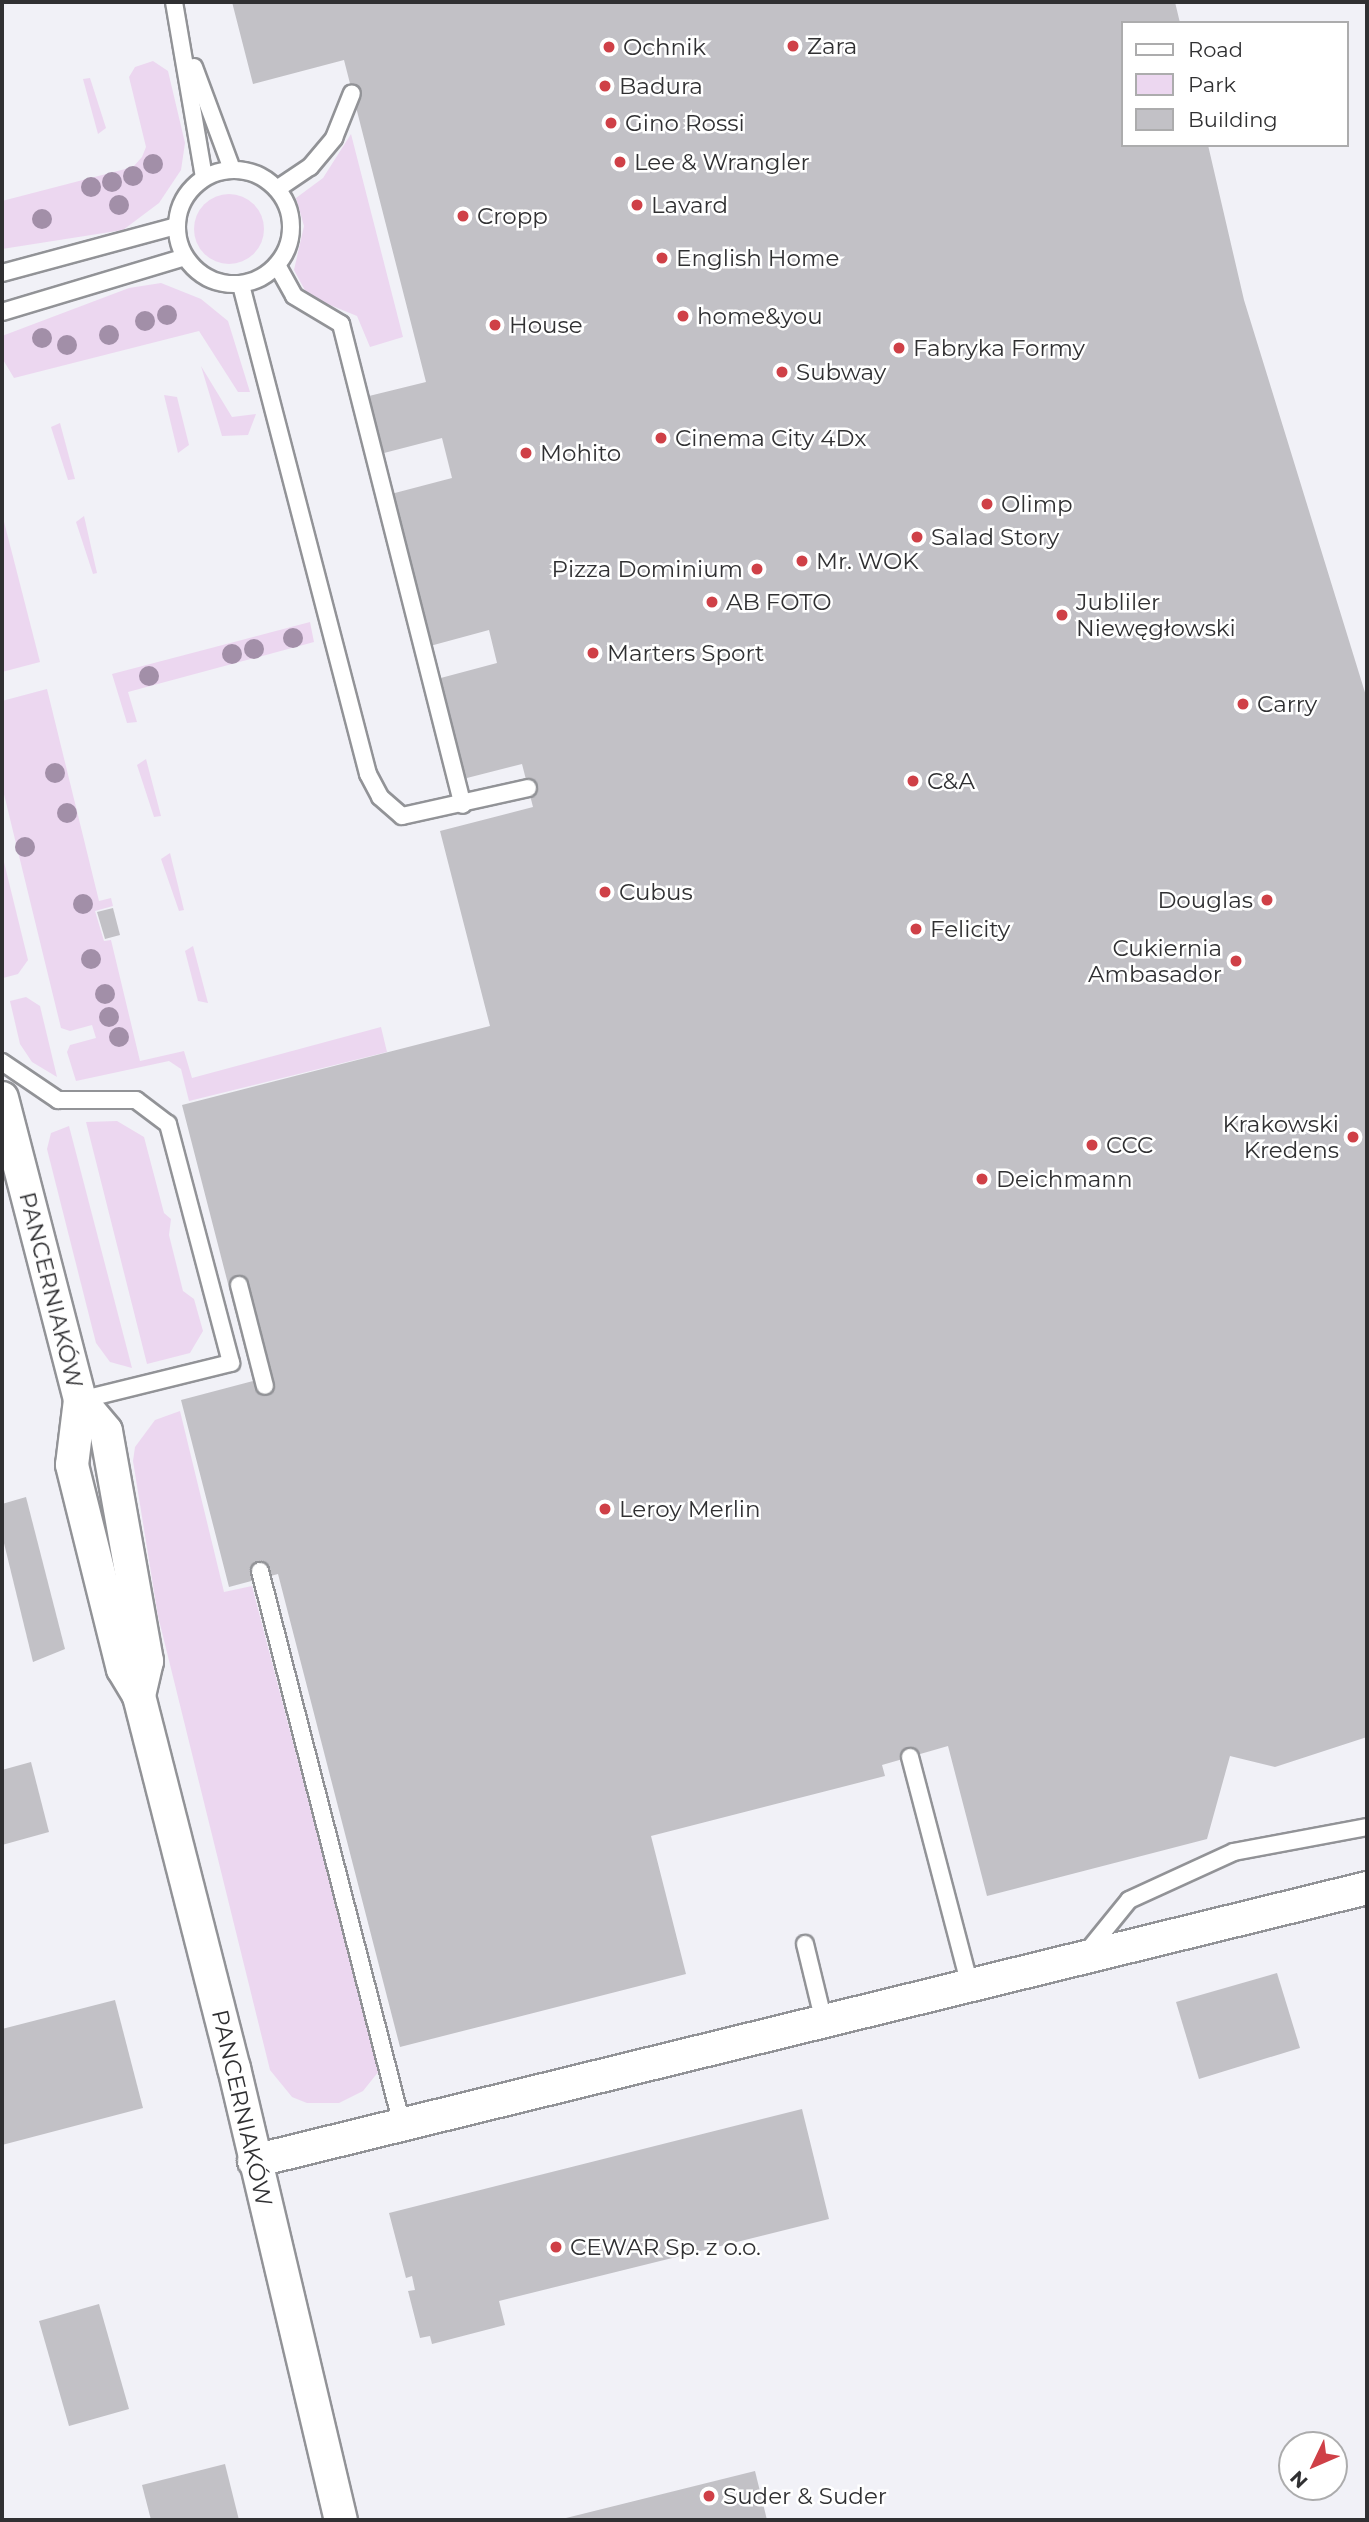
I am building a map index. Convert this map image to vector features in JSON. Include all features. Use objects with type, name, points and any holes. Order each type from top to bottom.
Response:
[{"type":"street","name":"PANCERNIAKÓW","points":[[2,1098],[80,1400],[72,1465],[123,1669],[139,1696],[341,2520]]},
{"type":"street","points":[[254,2161],[401,2121],[1367,1888]]},
{"type":"lane","points":[[174,2],[182,35],[204,177]]},
{"type":"lane","points":[[182,35],[232,169]]},
{"type":"lane","points":[[278,189],[310,167],[334,138],[352,93]]},
{"type":"lane","points":[[232,169],[249,171],[278,189],[291,228],[277,265],[241,285],[209,279],[185,257],[176,226],[180,207],[204,177],[232,169]]},
{"type":"lane","points":[[2,273],[176,226]]},
{"type":"lane","points":[[2,312],[185,257]]},
{"type":"lane","points":[[277,265],[294,296],[341,324],[463,805]]},
{"type":"lane","points":[[241,285],[368,774],[380,797],[402,816],[528,789]]},
{"type":"lane","points":[[2,1062],[58,1100],[136,1100],[168,1124],[231,1363],[80,1400]]},
{"type":"lane","points":[[239,1285],[265,1386]]},
{"type":"lane","points":[[260,1571],[401,2121]]},
{"type":"lane","points":[[910,1757],[969,1982]]},
{"type":"lane","points":[[1085,1955],[1129,1900],[1234,1852],[1367,1827]]},
{"type":"lane","points":[[805,1944],[823,2018]]},
{"type":"green space","points":[[153,61],[168,71],[185,143],[181,170],[159,203],[123,230],[2,249],[2,201],[133,167],[142,157],[146,147],[129,77],[135,67]]},
{"type":"green space","points":[[90,78],[106,128],[98,134],[83,79]]},
{"type":"green space","points":[[351,134],[403,337],[370,347],[357,316],[308,296],[294,270],[304,226],[296,198],[323,178]]},
{"type":"green space","points":[[229,194],[254,204],[264,229],[254,254],[229,264],[204,254],[194,229],[204,204]]},
{"type":"green space","points":[[161,283],[201,299],[228,321],[250,392],[238,392],[199,331],[14,378],[2,358],[2,336],[129,288]]},
{"type":"green space","points":[[201,366],[232,417],[256,414],[248,435],[222,436]]},
{"type":"green space","points":[[164,395],[177,397],[189,445],[178,453]]},
{"type":"green space","points":[[60,423],[75,479],[68,480],[51,427]]},
{"type":"green space","points":[[2,514],[40,662],[2,672]]},
{"type":"green space","points":[[84,516],[97,573],[93,574],[76,522]]},
{"type":"green space","points":[[310,622],[314,642],[128,692],[137,722],[127,723],[112,674]]},
{"type":"green space","points":[[47,689],[99,901],[111,898],[113,906],[95,911],[104,941],[111,940],[140,1061],[184,1051],[192,1078],[381,1027],[387,1052],[189,1101],[181,1069],[169,1061],[76,1081],[67,1052],[70,1045],[96,1038],[92,1025],[70,1031],[61,1028],[2,786],[2,701]]},
{"type":"green space","points":[[146,759],[161,816],[154,817],[137,765]]},
{"type":"green space","points":[[170,853],[184,910],[179,911],[161,859]]},
{"type":"green space","points":[[2,854],[28,960],[18,974],[3,978]]},
{"type":"green space","points":[[193,946],[208,1003],[198,1001],[185,951]]},
{"type":"green space","points":[[26,997],[40,1006],[57,1077],[32,1062],[20,1044],[10,1001]]},
{"type":"green space","points":[[117,1121],[144,1137],[164,1213],[171,1219],[169,1235],[183,1291],[194,1299],[203,1331],[190,1353],[147,1364],[86,1122]]},
{"type":"green space","points":[[69,1126],[132,1368],[110,1362],[96,1343],[47,1149],[51,1133]]},
{"type":"green space","points":[[180,1411],[224,1592],[252,1586],[379,2071],[363,2091],[339,2103],[307,2103],[292,2097],[270,2070],[158,1616],[133,1461],[135,1447],[155,1420]]},
{"type":"building","name":"Felicity","points":[[232,2],[1175,2],[1180,21],[1120,21],[1120,147],[1208,147],[1244,300],[1367,699],[1367,1737],[1275,1767],[1230,1756],[1207,1839],[987,1896],[948,1746],[882,1765],[885,1776],[651,1836],[686,1974],[400,2047],[278,1574],[229,1587],[181,1400],[253,1381],[182,1105],[490,1026],[440,831],[533,807],[522,764],[463,779],[437,679],[497,663],[489,630],[430,646],[391,494],[452,478],[442,438],[384,453],[369,396],[426,382],[344,60],[253,84]]},
{"type":"building","points":[[113,908],[120,935],[105,939],[97,912]]},
{"type":"building","points":[[26,1497],[65,1649],[33,1662],[2,1535],[2,1504]]},
{"type":"building","points":[[31,1762],[49,1832],[2,1845],[2,1770]]},
{"type":"building","points":[[1277,1973],[1300,2048],[1199,2079],[1176,2002]]},
{"type":"building","points":[[115,2000],[143,2108],[2,2145],[2,2029]]},
{"type":"building","name":"CEWAR Sp. z o.o.","points":[[802,2109],[829,2219],[499,2301],[505,2325],[432,2344],[430,2336],[420,2338],[408,2291],[415,2290],[412,2276],[406,2278],[389,2213]]},
{"type":"building","points":[[99,2304],[129,2409],[69,2426],[39,2321]]},
{"type":"building","points":[[225,2464],[239,2520],[151,2520],[142,2485]]},
{"type":"building","name":"Suder & Suder","points":[[755,2471],[767,2520],[562,2519]]},
{"type":"place","name":"Zara","points":[[793,46]]},
{"type":"place","name":"Ochnik","points":[[609,47]]},
{"type":"place","name":"Badura","points":[[605,86]]},
{"type":"place","name":"Gino Rossi","points":[[611,123]]},
{"type":"place","name":"Lee & Wrangler","points":[[620,162]]},
{"type":"place","name":"Lavard","points":[[637,205]]},
{"type":"place","name":"Cropp","points":[[463,216]]},
{"type":"place","name":"English Home","points":[[662,258]]},
{"type":"place","name":"home&you","points":[[683,316]]},
{"type":"place","name":"House","points":[[495,325]]},
{"type":"place","name":"Fabryka Formy","points":[[899,348]]},
{"type":"place","name":"Subway","points":[[782,372]]},
{"type":"place","name":"Cinema City 4Dx","points":[[661,438]]},
{"type":"place","name":"Mohito","points":[[526,453]]},
{"type":"place","name":"Olimp","points":[[987,504]]},
{"type":"place","name":"Salad Story","points":[[917,537]]},
{"type":"place","name":"Mr. WOK","points":[[802,561]]},
{"type":"place","name":"Pizza Dominium","points":[[757,569]]},
{"type":"place","name":"AB FOTO","points":[[712,602]]},
{"type":"place","name":"Jubliler Niewęgłowski","points":[[1062,615]]},
{"type":"place","name":"Marters Sport","points":[[593,653]]},
{"type":"place","name":"Carry","points":[[1243,704]]},
{"type":"place","name":"C&A","points":[[913,781]]},
{"type":"place","name":"Cubus","points":[[605,892]]},
{"type":"place","name":"Douglas","points":[[1267,900]]},
{"type":"place","name":"Felicity","points":[[916,929]]},
{"type":"place","name":"Cukiernia Ambasador","points":[[1236,961]]},
{"type":"place","name":"Krakowski Kredens","points":[[1353,1137]]},
{"type":"place","name":"CCC","points":[[1092,1145]]},
{"type":"place","name":"Deichmann","points":[[982,1179]]},
{"type":"place","name":"Leroy Merlin","points":[[605,1509]]},
{"type":"place","name":"CEWAR Sp. z o.o.","points":[[556,2247]]},
{"type":"place","name":"Suder & Suder","points":[[709,2496]]}]
